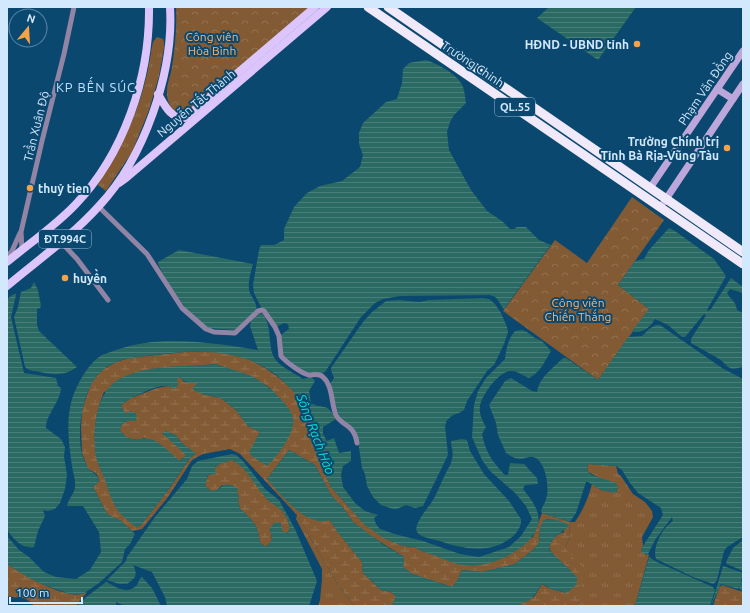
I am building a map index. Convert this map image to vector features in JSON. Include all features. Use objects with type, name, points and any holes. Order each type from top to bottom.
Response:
[{"type":"highway","name":"Trường Chinh","points":[[368,7],[743,264]]},
{"type":"highway","name":"Trường Chinh","points":[[388,7],[743,252]]},
{"type":"highway","points":[[449,62],[455,53]]},
{"type":"main road","name":"ĐT.994C","points":[[7,262],[64,215],[85,194],[109,159],[120,139],[137,98],[148,43],[149,7]]},
{"type":"main road","name":"ĐT.994C","points":[[7,286],[61,242],[99,207],[109,195],[128,166],[142,140],[158,94],[168,53],[170,7]]},
{"type":"main road","name":"Nguyễn Tất Thành","points":[[116,184],[126,178],[315,7]]},
{"type":"main road","name":"Nguyễn Tất Thành","points":[[188,121],[327,7]]},
{"type":"main road","name":"Nguyễn Tất Thành","points":[[158,94],[173,116],[188,121]]},
{"type":"street","name":"Trần Xuân Độ","points":[[22,250],[20,232],[66,47],[74,7]]},
{"type":"street","name":"Phạm Văn Đồng","points":[[644,196],[743,51]]},
{"type":"street","points":[[661,208],[743,84]]},
{"type":"street","points":[[717,89],[733,99]]},
{"type":"street","points":[[99,207],[142,249],[160,273],[182,308],[206,329],[214,332],[235,333],[258,311],[264,311],[273,323],[277,332],[281,356],[307,374],[319,374],[323,376],[330,389],[337,416],[353,431],[357,443]]},
{"type":"street","points":[[7,257],[12,252],[20,232]]},
{"type":"street","points":[[61,242],[77,259],[108,300]]},
{"type":"green space","name":"Công viên Hòa Bình","points":[[176,7],[310,7],[186,113],[182,114],[174,111],[169,104],[167,96],[167,88],[175,44]]},
{"type":"green space","points":[[157,37],[163,39],[164,48],[159,76],[149,110],[132,152],[106,191],[98,185],[132,121],[146,77],[153,42]]},
{"type":"green space","name":"Công viên Chiến Thắng","points":[[632,197],[664,220],[618,285],[649,309],[598,380],[503,311],[555,240],[587,263]]},
{"type":"green space","points":[[184,352],[224,353],[237,355],[248,359],[273,373],[295,393],[302,404],[307,416],[307,428],[331,487],[365,525],[402,546],[415,547],[421,551],[479,565],[533,537],[542,513],[570,522],[569,539],[565,548],[583,568],[577,606],[519,606],[521,603],[534,597],[542,584],[551,589],[566,593],[577,584],[577,577],[552,553],[549,547],[551,542],[558,534],[564,532],[565,523],[548,519],[544,520],[540,528],[539,543],[533,550],[515,564],[482,572],[462,570],[457,581],[452,587],[412,574],[403,567],[404,557],[368,534],[353,522],[344,509],[331,495],[315,465],[289,450],[267,479],[330,520],[362,562],[363,573],[381,590],[391,592],[396,596],[392,606],[354,606],[338,585],[297,515],[240,454],[230,449],[203,454],[192,460],[168,497],[142,529],[132,531],[121,521],[107,514],[93,487],[99,481],[97,474],[88,469],[82,453],[81,429],[82,410],[91,383],[102,370],[116,362],[129,358]],"holes":[[[215,364],[253,377],[270,388],[288,409],[257,438],[260,432],[248,426],[236,410],[221,398],[202,394],[198,383],[184,382],[180,377],[168,386],[157,388],[131,398],[121,405],[131,420],[123,424],[120,429],[120,431],[127,438],[138,440],[144,438],[155,441],[179,461],[187,455],[162,433],[176,435],[184,445],[194,452],[169,489],[141,525],[136,527],[106,480],[99,465],[95,447],[95,428],[98,409],[104,392],[196,366]]]},
{"type":"green space","points":[[232,460],[247,472],[267,499],[282,511],[288,520],[288,533],[270,528],[272,540],[266,547],[260,543],[258,531],[254,523],[240,509],[238,500],[239,496],[222,485],[216,491],[211,491],[205,486],[208,476],[214,468],[222,463]]},
{"type":"green space","points":[[589,464],[616,466],[618,474],[633,494],[645,502],[652,511],[653,517],[642,537],[643,546],[641,550],[646,555],[649,555],[635,606],[577,606],[579,601],[565,548],[569,539],[570,522],[575,522],[587,499],[592,484],[601,490],[616,493],[618,487],[588,472],[587,467]]},
{"type":"green space","points":[[297,515],[338,585],[354,606],[318,606],[320,600],[322,569],[296,519]]},
{"type":"green space","points":[[7,564],[58,591],[69,594],[87,592],[76,606],[34,606],[28,600],[7,596]]},
{"type":"green space","points":[[722,585],[743,592],[743,606],[713,606],[719,588]]},
{"type":"water","points":[[549,7],[636,7],[598,60],[537,18]]},
{"type":"water","points":[[426,60],[453,74],[463,87],[466,103],[454,115],[447,132],[449,150],[471,190],[487,211],[502,221],[510,229],[526,227],[539,240],[551,245],[504,309],[497,298],[489,295],[400,296],[383,299],[375,303],[361,317],[325,372],[306,372],[283,356],[280,337],[289,329],[288,324],[284,323],[276,327],[266,311],[261,307],[254,293],[253,285],[259,250],[261,245],[274,245],[284,240],[284,229],[294,207],[307,193],[320,186],[342,181],[360,167],[363,155],[359,144],[359,133],[363,123],[386,102],[397,99],[402,83],[403,69],[409,63]]},
{"type":"water","points":[[669,228],[714,259],[726,276],[707,310],[708,311],[711,309],[731,278],[743,287],[743,293],[730,289],[727,293],[734,302],[737,310],[743,313],[743,367],[733,369],[728,367],[721,360],[691,343],[691,339],[706,315],[704,314],[685,337],[682,337],[668,325],[655,319],[649,327],[643,331],[632,331],[649,309],[618,285],[635,261],[644,259],[649,250]]},
{"type":"water","points":[[179,250],[253,264],[249,279],[249,289],[256,304],[256,310],[235,330],[208,328],[186,309],[167,282],[158,262]]},
{"type":"water","points":[[34,282],[38,290],[41,306],[37,309],[37,325],[39,331],[77,367],[71,371],[59,374],[48,374],[29,370],[25,367],[14,317],[21,292],[31,288]]},
{"type":"water","points":[[14,294],[16,295],[11,317],[24,373],[56,378],[58,386],[61,388],[58,399],[48,418],[46,428],[61,439],[65,447],[64,456],[67,475],[65,489],[60,503],[55,509],[48,511],[43,510],[45,516],[38,531],[34,547],[22,545],[15,540],[7,530],[7,299]]},
{"type":"water","points":[[489,299],[495,304],[501,313],[508,332],[494,365],[487,371],[467,401],[464,410],[453,415],[447,420],[445,426],[448,455],[423,506],[415,508],[406,505],[393,509],[381,505],[373,497],[367,486],[365,474],[362,468],[358,441],[339,416],[330,384],[334,378],[331,368],[363,322],[372,312],[386,301],[399,300],[419,302],[429,300]]},
{"type":"water","name":"Sông Rạch Hào","points":[[259,313],[263,314],[266,319],[271,348],[275,359],[284,367],[303,379],[311,377],[315,381],[309,391],[311,403],[328,409],[336,419],[323,427],[323,434],[327,441],[334,438],[339,453],[351,451],[351,461],[343,466],[341,475],[343,487],[355,503],[365,511],[378,515],[374,518],[380,529],[423,541],[460,554],[479,557],[509,547],[521,536],[532,519],[526,506],[515,493],[490,471],[482,460],[472,437],[474,405],[478,391],[486,378],[505,359],[508,344],[515,331],[522,330],[542,341],[551,351],[536,373],[529,378],[514,371],[502,374],[487,390],[480,406],[481,417],[486,427],[482,434],[488,452],[496,465],[505,475],[508,475],[510,463],[524,464],[537,478],[538,484],[525,485],[523,489],[535,505],[539,519],[534,533],[527,542],[518,550],[507,556],[495,561],[472,566],[457,564],[421,551],[415,547],[402,546],[383,538],[365,525],[331,487],[318,460],[307,428],[307,419],[303,406],[296,395],[281,379],[265,367],[247,359],[227,354],[187,352],[166,353],[129,359],[109,365],[97,376],[86,396],[81,421],[80,444],[82,456],[89,470],[97,476],[99,481],[93,487],[107,514],[121,521],[135,534],[130,544],[125,549],[122,562],[99,583],[83,594],[70,594],[44,585],[29,578],[7,564],[7,536],[19,550],[29,557],[44,572],[56,577],[76,579],[90,570],[101,552],[99,532],[83,506],[67,506],[75,489],[69,443],[69,411],[79,383],[87,369],[97,359],[102,355],[116,350],[151,342],[187,341],[258,350],[250,326],[253,319]]},
{"type":"water","points":[[656,325],[660,325],[722,368],[743,379],[743,537],[727,547],[724,551],[717,580],[713,584],[693,577],[656,559],[655,554],[657,543],[662,532],[673,521],[672,517],[655,540],[648,554],[642,553],[641,550],[643,546],[663,515],[661,508],[638,493],[622,470],[616,466],[589,464],[587,467],[588,472],[592,475],[616,483],[618,487],[616,493],[601,490],[586,482],[576,513],[570,522],[542,513],[541,511],[546,501],[547,494],[547,482],[544,469],[541,463],[533,457],[519,459],[506,453],[498,435],[496,423],[489,405],[505,381],[511,378],[532,391],[537,392],[543,378],[563,358],[566,358],[598,380],[628,337],[642,336]]},
{"type":"water","points":[[215,364],[253,377],[276,394],[291,412],[293,418],[292,430],[289,437],[276,457],[267,466],[253,457],[249,452],[260,432],[248,426],[236,410],[221,398],[202,394],[193,390],[193,387],[198,383],[188,383],[180,377],[177,379],[178,385],[174,389],[168,386],[157,387],[131,399],[121,405],[127,414],[130,411],[135,413],[136,416],[136,421],[130,420],[121,425],[120,431],[125,436],[134,439],[150,439],[155,441],[180,461],[186,455],[162,433],[166,431],[176,435],[183,444],[196,454],[189,459],[169,489],[141,525],[136,527],[123,517],[117,510],[96,457],[95,425],[100,403],[111,385],[130,374],[154,368]]},
{"type":"water","points":[[462,439],[467,440],[470,451],[484,474],[509,501],[521,519],[520,527],[514,535],[503,543],[494,547],[475,549],[455,546],[426,538],[417,532],[416,529],[421,517],[435,497],[451,463],[453,454],[451,441]]},
{"type":"water","points":[[289,450],[315,465],[331,495],[344,509],[353,522],[384,545],[404,557],[403,567],[412,574],[452,587],[457,581],[462,570],[482,572],[515,564],[533,550],[539,543],[540,528],[544,520],[550,519],[569,525],[555,537],[549,548],[552,553],[577,577],[577,584],[567,593],[551,589],[542,584],[531,599],[521,603],[519,606],[392,606],[396,596],[391,592],[381,590],[363,573],[362,562],[330,520],[321,521],[303,515],[287,501],[267,479]]},
{"type":"water","points":[[232,454],[236,455],[243,461],[265,489],[279,500],[295,529],[317,581],[309,606],[167,606],[165,597],[152,572],[133,565],[136,574],[127,584],[119,584],[107,580],[126,561],[127,557],[155,517],[187,479],[192,466],[198,461]],"holes":[[[232,460],[243,468],[264,496],[279,508],[288,520],[288,533],[282,531],[281,523],[275,522],[270,528],[272,540],[266,547],[260,543],[258,532],[254,523],[240,509],[238,500],[239,496],[237,492],[238,488],[225,485],[219,489],[211,491],[205,486],[208,475],[216,474],[215,467]]]},
{"type":"water","points":[[743,540],[743,571],[727,564],[726,562],[733,548]]},
{"type":"water","points":[[649,557],[713,587],[715,590],[710,606],[635,606]]},
{"type":"water","points":[[723,566],[743,573],[740,585],[743,578],[743,591],[739,589],[740,586],[738,589],[721,584],[711,606]]},
{"type":"water","points":[[142,577],[152,588],[161,606],[125,606],[116,602],[117,606],[78,606],[85,598],[106,582],[117,588],[129,590],[137,585]]},
{"type":"place","name":"HĐND - UBND tỉnh","points":[[637,44]]},
{"type":"place","name":"Trường Chính trị Tỉnh Bà Rịa-Vũng Tàu","points":[[727,148]]},
{"type":"place","name":"thuỷ tien","points":[[30,188]]},
{"type":"place","name":"huyền","points":[[65,278]]},
{"type":"district","name":"KP BẾN SÚC","points":[[96,87]]}]
